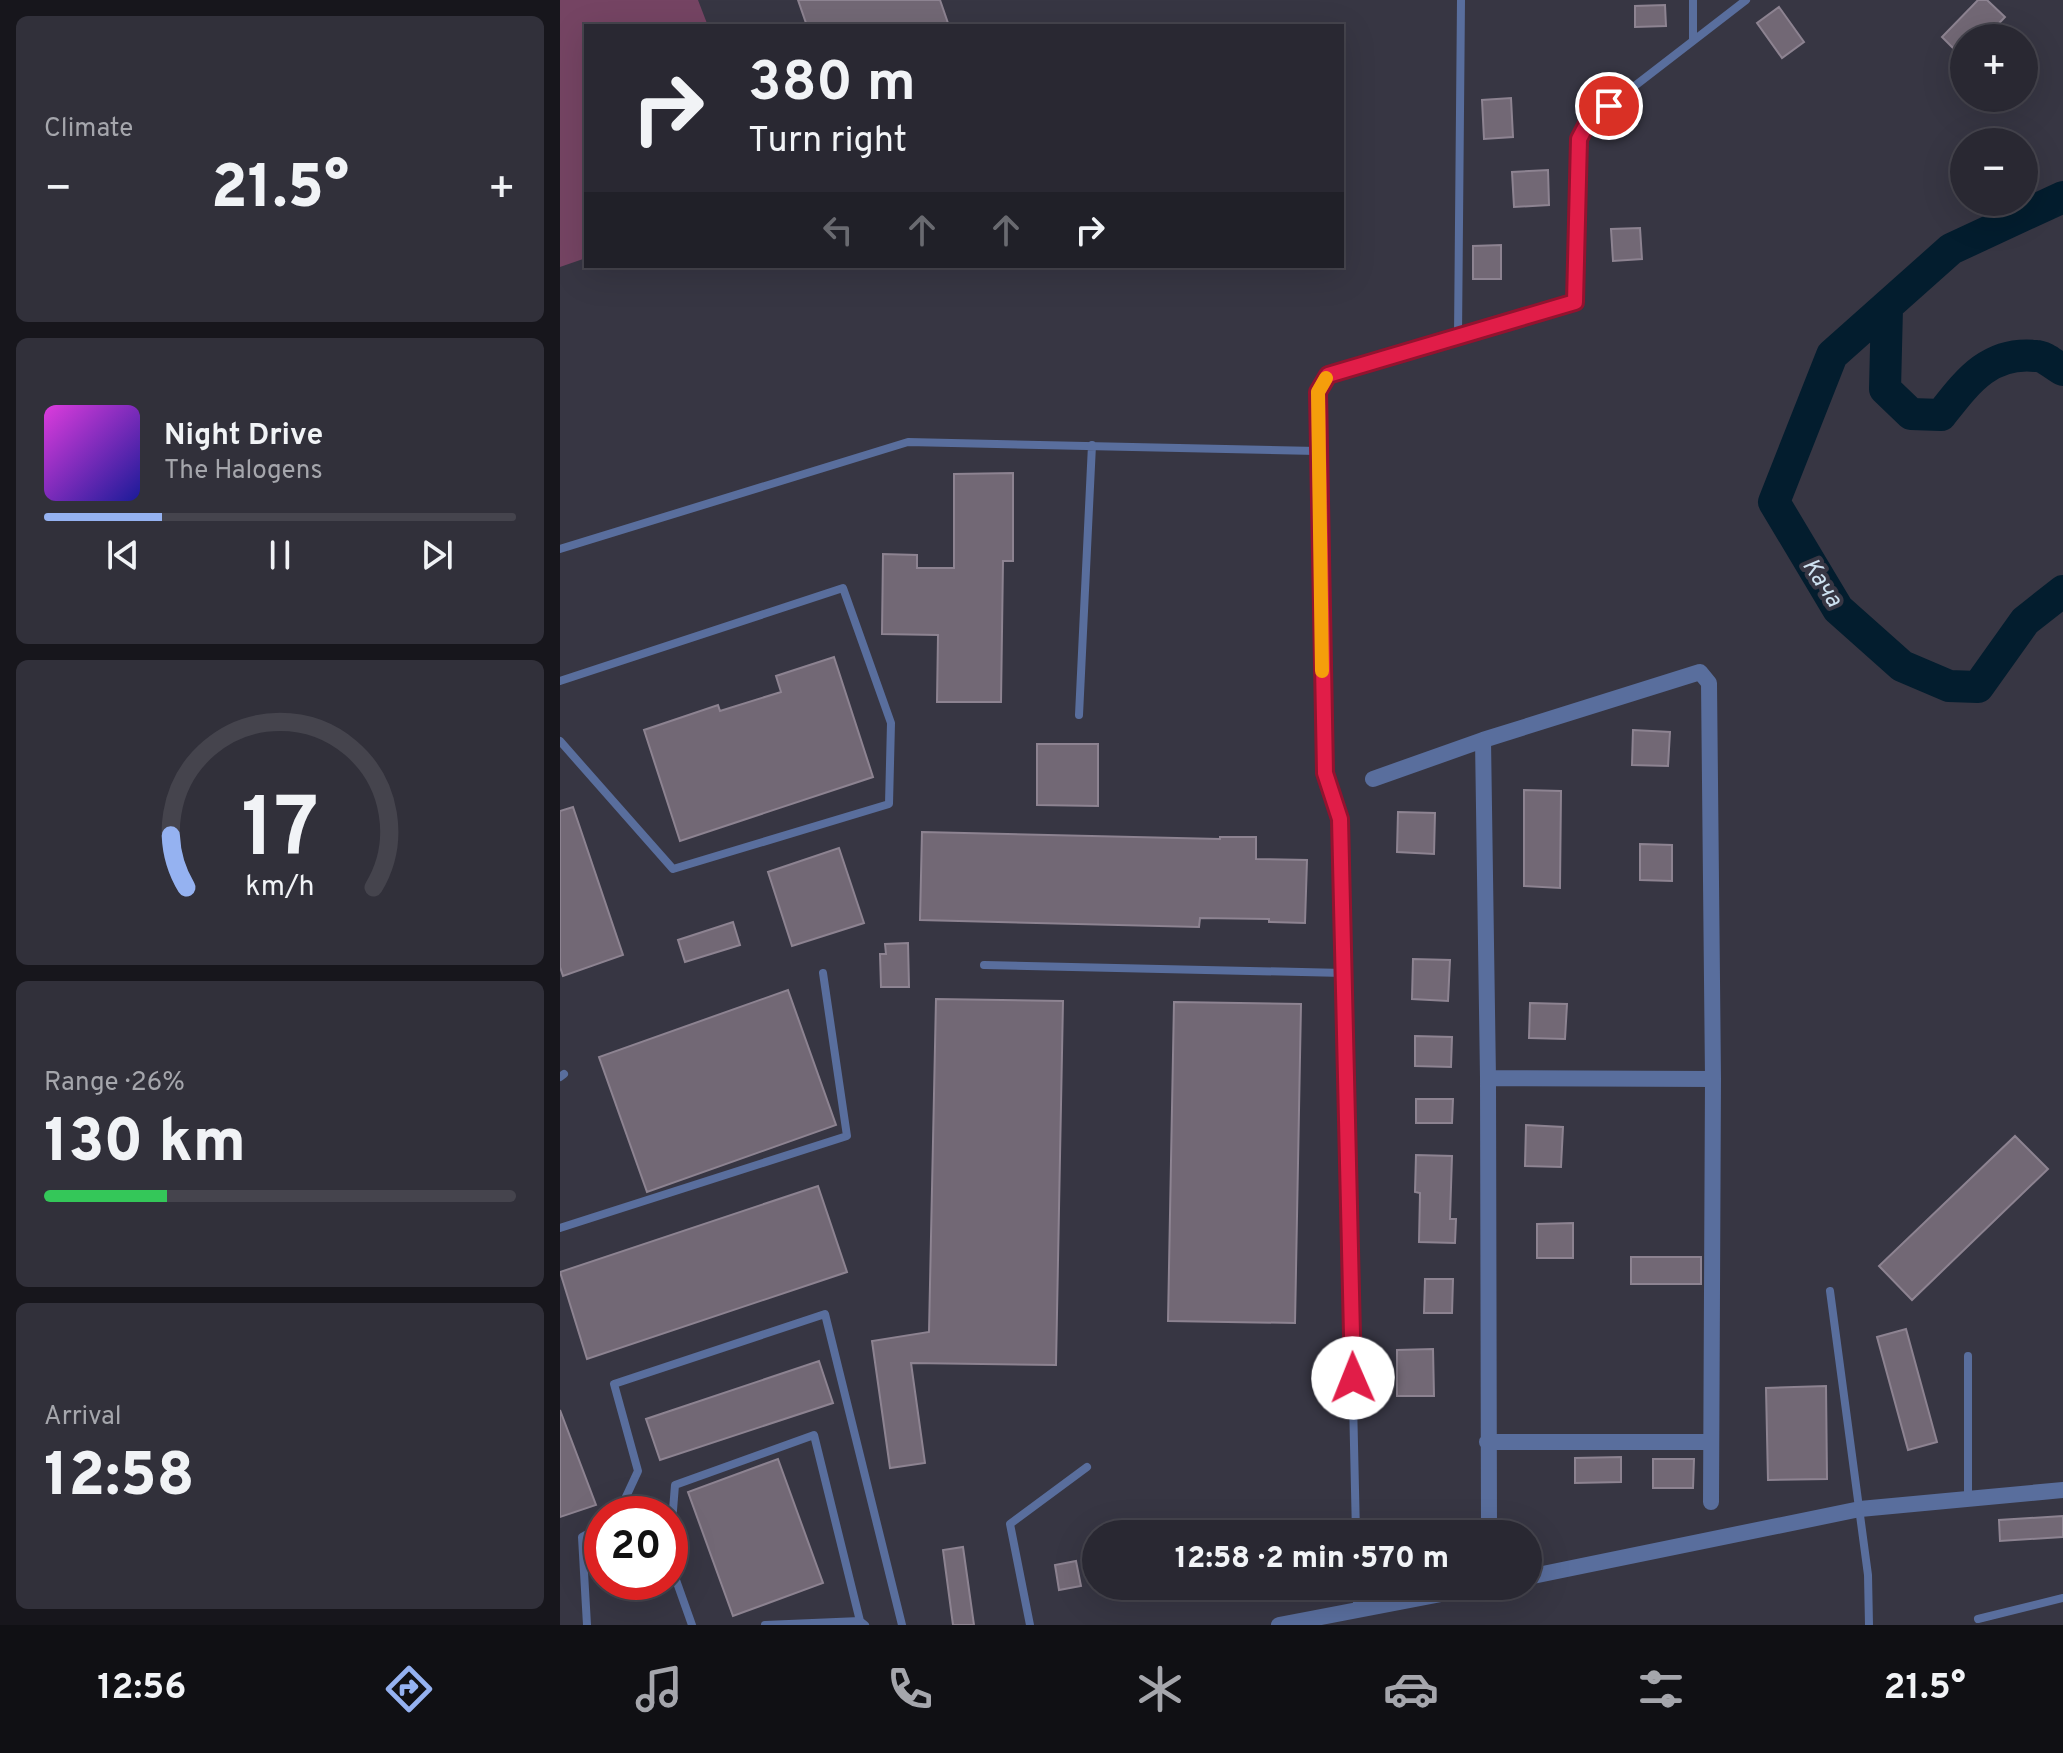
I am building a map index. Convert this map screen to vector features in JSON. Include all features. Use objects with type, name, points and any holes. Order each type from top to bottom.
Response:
[{"type":"street","points":[[1373,779],[1483,740],[1700,672],[1709,683],[1713,1079],[1711,1502]]},
{"type":"street","points":[[1483,740],[1488,1078],[1489,1520]]},
{"type":"street","points":[[1488,1078],[1713,1079]]},
{"type":"street","points":[[1487,1442],[1710,1442]]},
{"type":"street","points":[[1542,1574],[1860,1509],[2063,1490]]},
{"type":"street","points":[[1282,1625],[1410,1600]]},
{"type":"lane","points":[[1458,336],[1461,0]]},
{"type":"lane","points":[[1693,0],[1693,39]]},
{"type":"lane","points":[[1356,1520],[1340,819],[1325,773],[1318,392],[1328,375],[1575,302],[1579,139],[1588,122],[1746,0]]},
{"type":"lane","points":[[560,549],[908,442],[1317,451]]},
{"type":"lane","points":[[1079,715],[1092,445]]},
{"type":"lane","points":[[560,681],[843,588],[891,723],[889,804],[673,869],[560,741]]},
{"type":"lane","points":[[984,965],[1344,973]]},
{"type":"lane","points":[[560,1228],[847,1136],[823,973]]},
{"type":"lane","points":[[1830,1291],[1868,1575],[1869,1625]]},
{"type":"lane","points":[[626,1496],[638,1471],[614,1384],[825,1314],[902,1625]]},
{"type":"lane","points":[[1968,1356],[1968,1498]]},
{"type":"lane","points":[[674,1496],[675,1485],[814,1435],[862,1623],[765,1625]]},
{"type":"lane","points":[[1030,1625],[1010,1524],[1087,1467]]},
{"type":"lane","points":[[584,1536],[584,1572]]},
{"type":"lane","points":[[1978,1619],[2063,1598]]},
{"type":"lane","points":[[586,1600],[587,1625]]},
{"type":"lane","points":[[683,1600],[692,1625]]},
{"type":"lane","points":[[1357,1600],[1357,1610]]},
{"type":"shaded area","points":[[560,0],[698,0],[707,24],[584,24],[584,259],[560,267]]},
{"type":"building","points":[[798,0],[940,0],[948,24],[806,24]]},
{"type":"building","points":[[1978,0],[1987,0],[2005,17],[1998,24],[1955,24]]},
{"type":"building","points":[[1665,5],[1666,26],[1635,27],[1635,6]]},
{"type":"building","points":[[1779,7],[1804,42],[1782,58],[1757,23]]},
{"type":"building","points":[[1950,29],[1950,45],[1942,37]]},
{"type":"building","points":[[1511,98],[1513,137],[1484,139],[1482,100]]},
{"type":"building","points":[[1548,170],[1549,205],[1514,207],[1512,172]]},
{"type":"building","points":[[1640,228],[1642,259],[1613,261],[1611,229]]},
{"type":"building","points":[[1501,245],[1501,279],[1473,279],[1473,246]]},
{"type":"building","points":[[1013,473],[1013,561],[1003,561],[1001,702],[937,702],[938,635],[882,634],[883,554],[917,555],[917,568],[954,568],[954,474]]},
{"type":"building","points":[[834,657],[873,777],[680,841],[644,730],[718,705],[720,711],[781,692],[776,676]]},
{"type":"building","points":[[1633,730],[1670,732],[1668,766],[1632,765]]},
{"type":"building","points":[[1037,744],[1098,744],[1098,806],[1037,805]]},
{"type":"building","points":[[1524,790],[1561,791],[1560,888],[1524,886]]},
{"type":"building","points":[[573,807],[623,955],[563,976],[560,967],[560,811]]},
{"type":"building","points":[[1398,812],[1435,813],[1434,854],[1397,852]]},
{"type":"building","points":[[922,832],[1220,839],[1256,837],[1256,859],[1307,860],[1305,923],[1200,918],[1199,927],[920,920]]},
{"type":"building","points":[[1640,844],[1672,845],[1672,881],[1640,880]]},
{"type":"building","points":[[839,848],[864,923],[792,946],[768,872]]},
{"type":"building","points":[[733,922],[740,945],[685,962],[678,940]]},
{"type":"building","points":[[908,943],[909,987],[881,987],[880,954],[886,954],[885,944]]},
{"type":"building","points":[[1413,959],[1450,960],[1448,1001],[1412,999]]},
{"type":"building","points":[[788,990],[836,1125],[647,1192],[599,1057]]},
{"type":"building","points":[[936,999],[1063,1001],[1056,1365],[911,1363],[925,1463],[890,1468],[872,1341],[929,1332]]},
{"type":"building","points":[[1174,1002],[1301,1004],[1295,1323],[1168,1321]]},
{"type":"building","points":[[1530,1003],[1567,1004],[1565,1039],[1529,1038]]},
{"type":"building","points":[[1415,1036],[1452,1037],[1451,1067],[1415,1066]]},
{"type":"building","points":[[1416,1099],[1453,1099],[1452,1123],[1416,1123]]},
{"type":"building","points":[[1526,1125],[1563,1127],[1561,1167],[1525,1166]]},
{"type":"building","points":[[2015,1136],[2048,1169],[1912,1300],[1879,1266]]},
{"type":"building","points":[[1416,1155],[1452,1156],[1450,1219],[1456,1219],[1455,1243],[1419,1242],[1420,1193],[1415,1192]]},
{"type":"building","points":[[818,1186],[847,1272],[587,1359],[560,1272]]},
{"type":"building","points":[[1573,1223],[1573,1258],[1537,1258],[1537,1224]]},
{"type":"building","points":[[1631,1257],[1701,1257],[1701,1284],[1631,1284]]},
{"type":"building","points":[[1425,1279],[1453,1279],[1452,1313],[1424,1313]]},
{"type":"building","points":[[1906,1329],[1937,1442],[1908,1450],[1877,1337]]},
{"type":"building","points":[[1433,1349],[1434,1396],[1397,1396],[1397,1350]]},
{"type":"building","points":[[819,1361],[833,1403],[660,1460],[646,1419]]},
{"type":"building","points":[[1826,1386],[1827,1479],[1768,1480],[1766,1388]]},
{"type":"building","points":[[560,1410],[593,1496],[584,1496],[584,1509],[560,1517]]},
{"type":"building","points":[[1621,1457],[1621,1482],[1575,1483],[1575,1458]]},
{"type":"building","points":[[778,1459],[823,1583],[733,1616],[688,1492]]},
{"type":"building","points":[[1653,1459],[1694,1459],[1693,1488],[1653,1488]]},
{"type":"building","points":[[2063,1516],[2063,1537],[2000,1541],[1999,1520]]},
{"type":"building","points":[[963,1547],[974,1625],[953,1625],[943,1550]]},
{"type":"building","points":[[1076,1561],[1081,1586],[1059,1590],[1055,1565]]},
{"type":"waterway","name":"Кача","points":[[2063,197],[1951,249],[1832,355],[1774,502],[1838,609],[1902,666],[1949,686],[1978,687],[2025,621],[2063,591]]},
{"type":"waterway","name":"Кача","points":[[1887,307],[1885,389],[1911,414],[1941,415],[1981,371],[2005,358],[2039,356],[2063,370]]},
{"type":"slow traffic","points":[[1322,671],[1317,451],[1318,392],[1326,378]]},
{"type":"route","points":[[1353,1378],[1340,819],[1325,773],[1318,392],[1328,375],[1575,302],[1579,139],[1588,122],[1609,106]]}]
